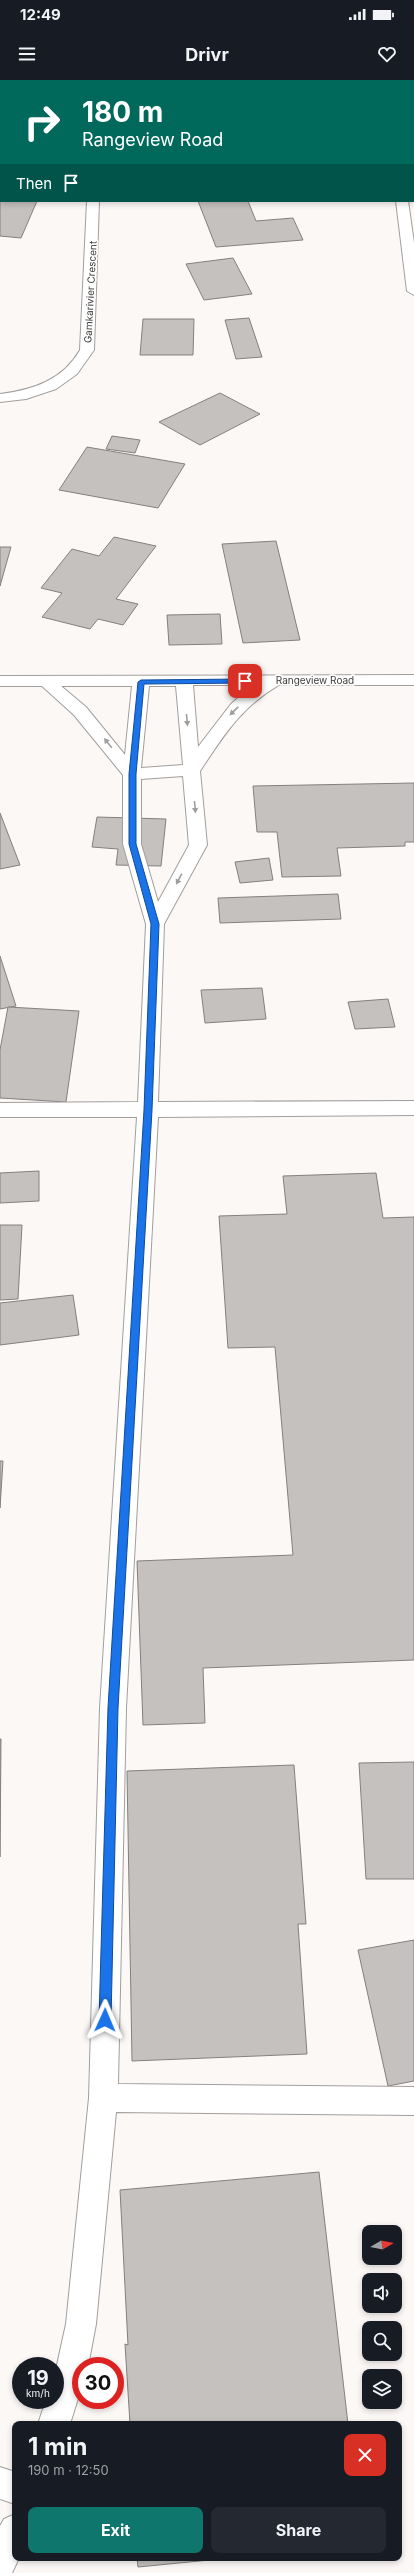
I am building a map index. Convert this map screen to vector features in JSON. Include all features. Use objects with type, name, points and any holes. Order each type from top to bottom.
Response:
[{"type":"street","name":"Gamkarivier Crescent","points":[[0,398],[38,391],[54,384],[72,372],[83,360],[87,350],[93,202]]},
{"type":"street","points":[[402,202],[414,291]]},
{"type":"street","name":"Rangeview Road","points":[[0,681],[184,682],[414,680]]},
{"type":"street","points":[[192,770],[229,715],[258,688],[276,681]]},
{"type":"street","points":[[46,682],[80,711],[132,774]]},
{"type":"street","points":[[55,2421],[75,2360],[81,2324],[103,2098],[113,1708],[148,1110],[155,924],[132,844],[132,774],[141,682]]},
{"type":"street","points":[[155,924],[198,845],[184,682]]},
{"type":"street","points":[[132,774],[192,770]]},
{"type":"street","points":[[0,1110],[414,1108]]},
{"type":"street","points":[[103,2098],[414,2101]]},
{"type":"street","points":[[0,2483],[12,2487]]},
{"type":"street","points":[[0,2563],[12,2537]]},
{"type":"building","points":[[0,202],[37,202],[21,238],[0,236]]},
{"type":"building","points":[[198,202],[248,202],[256,221],[293,218],[303,240],[216,247]]},
{"type":"building","points":[[233,258],[252,294],[204,300],[186,264]]},
{"type":"building","points":[[249,318],[262,357],[236,359],[225,320]]},
{"type":"building","points":[[143,319],[194,319],[193,355],[140,355]]},
{"type":"building","points":[[220,393],[260,414],[200,445],[159,422]]},
{"type":"building","points":[[112,436],[140,440],[135,453],[106,449]]},
{"type":"building","points":[[87,447],[185,464],[158,508],[59,490]]},
{"type":"building","points":[[114,537],[156,546],[116,599],[138,604],[123,625],[98,619],[90,629],[42,617],[62,593],[41,588],[72,549],[99,556]]},
{"type":"building","points":[[276,541],[300,640],[243,643],[222,544]]},
{"type":"building","points":[[0,547],[11,547],[0,586]]},
{"type":"building","points":[[220,614],[222,644],[169,645],[167,615]]},
{"type":"building","points":[[414,783],[414,842],[405,842],[405,846],[337,848],[341,876],[282,877],[277,832],[257,832],[253,786]]},
{"type":"building","points":[[0,813],[20,865],[0,869]]},
{"type":"building","points":[[97,817],[166,819],[161,866],[116,865],[118,849],[92,847]]},
{"type":"building","points":[[269,858],[273,880],[240,883],[235,862]]},
{"type":"building","points":[[338,894],[341,919],[220,923],[218,898]]},
{"type":"building","points":[[0,956],[16,1006],[0,1009]]},
{"type":"building","points":[[262,988],[266,1019],[205,1023],[201,990]]},
{"type":"building","points":[[388,999],[395,1027],[355,1029],[348,1002]]},
{"type":"building","points":[[8,1007],[79,1011],[66,1102],[0,1098],[0,1050]]},
{"type":"building","points":[[39,1171],[39,1201],[0,1203],[0,1173]]},
{"type":"building","points":[[376,1173],[383,1218],[414,1217],[414,1660],[203,1668],[205,1723],[143,1725],[137,1561],[293,1555],[275,1347],[228,1348],[219,1216],[287,1214],[283,1176]]},
{"type":"building","points":[[0,1225],[22,1225],[18,1299],[0,1300]]},
{"type":"building","points":[[73,1295],[79,1335],[0,1345],[0,1303]]},
{"type":"building","points":[[0,1461],[3,1461],[0,1508]]},
{"type":"building","points":[[0,1739],[1,1739],[0,1857]]},
{"type":"building","points":[[414,1762],[414,1879],[366,1879],[359,1763]]},
{"type":"building","points":[[294,1765],[306,1924],[298,1924],[307,2054],[132,2061],[127,1771]]},
{"type":"building","points":[[414,1940],[414,2081],[388,2086],[358,1950]]},
{"type":"building","points":[[319,2172],[348,2421],[130,2421],[125,2344],[128,2345],[120,2190]]},
{"type":"building","points":[[137,2561],[199,2561],[138,2567]]},
{"type":"route","points":[[105,2020],[113,1708],[148,1110],[155,924],[132,844],[132,774],[141,682],[245,681]]}]
